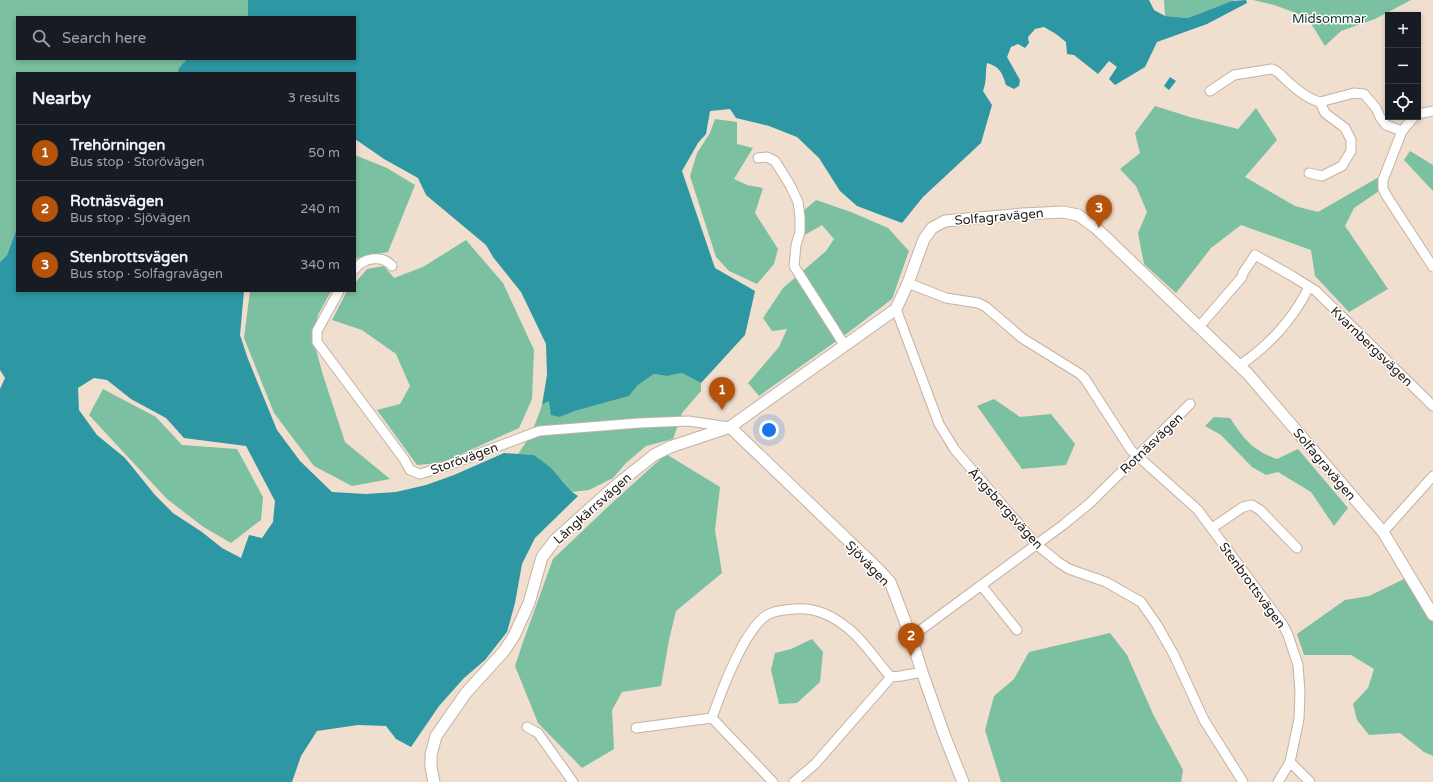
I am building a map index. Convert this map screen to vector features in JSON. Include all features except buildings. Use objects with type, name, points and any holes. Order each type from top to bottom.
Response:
[{"type":"street","points":[[1210,92],[1234,75],[1272,69],[1277,71],[1313,101],[1320,102],[1354,93],[1364,94],[1376,108],[1386,125],[1402,131]]},
{"type":"street","points":[[1308,173],[1322,176],[1342,166],[1351,151],[1351,140],[1345,128],[1325,113],[1320,102]]},
{"type":"street","points":[[1421,113],[1433,111]]},
{"type":"street","points":[[1411,120],[1402,131],[1382,185],[1388,198],[1433,267]]},
{"type":"street","points":[[758,158],[767,157],[774,161],[790,185],[798,202],[800,232],[796,245],[794,266],[845,346]]},
{"type":"street","name":"Solfagravägen","points":[[705,436],[730,427],[896,309],[908,283],[924,239],[932,228],[945,221],[1023,214],[1068,212],[1078,215],[1096,228],[1248,374],[1383,532],[1433,615]]},
{"type":"street","points":[[1199,327],[1242,277],[1255,255],[1309,287],[1294,313],[1283,327],[1258,352],[1239,366]]},
{"type":"street","points":[[356,268],[360,263],[376,258],[390,262],[392,266]]},
{"type":"street","name":"Stenbrottsvägen","points":[[908,283],[946,298],[977,303],[986,307],[1022,338],[1080,374],[1085,379],[1137,457],[1198,510],[1212,528],[1283,626],[1292,646],[1298,666],[1300,692],[1299,719],[1290,762],[1278,782]]},
{"type":"street","name":"Kvarnbergsvägen","points":[[1309,287],[1316,291],[1433,406]]},
{"type":"street","name":"Storövägen","points":[[338,292],[317,331],[317,342],[404,459],[410,470],[420,474],[446,466],[539,431],[688,421],[730,427]]},
{"type":"street","name":"Ängsbergsvägen","points":[[896,309],[939,424],[955,450],[1036,544],[1058,562],[1069,569],[1106,582],[1141,602],[1174,654],[1204,720],[1243,782]]},
{"type":"street","name":"Rotnäsvägen","points":[[911,637],[1090,503],[1190,404]]},
{"type":"street","name":"Sjövägen","points":[[730,427],[887,579],[894,592],[911,637],[945,737],[963,782]]},
{"type":"street","name":"Långkärrsvägen","points":[[434,782],[431,767],[431,755],[436,736],[466,693],[504,651],[514,636],[529,603],[542,557],[546,551],[556,539],[608,492],[654,455],[666,448],[705,436]]},
{"type":"street","points":[[1383,532],[1433,476]]},
{"type":"street","name":"Stenbrottsvägen","points":[[1212,528],[1243,507],[1252,505],[1260,510],[1297,548]]},
{"type":"street","points":[[981,585],[1016,630]]},
{"type":"street","points":[[712,718],[722,688],[748,638],[761,620],[778,611],[797,609],[813,610],[831,616],[858,638],[891,677]]},
{"type":"street","points":[[794,782],[814,764],[891,677],[922,672]]},
{"type":"street","points":[[636,728],[712,718]]},
{"type":"street","points":[[712,718],[773,782]]},
{"type":"street","points":[[527,727],[538,732],[573,782]]},
{"type":"street","points":[[1290,762],[1310,782]]},
{"type":"green space","points":[[0,0],[248,0],[248,16],[16,16],[16,60],[186,60],[183,64],[181,72],[16,72],[16,231],[7,255],[0,262]]},
{"type":"green space","points":[[1164,0],[1235,0],[1188,18],[1165,16]]},
{"type":"green space","name":"Midsommar","points":[[1253,0],[1411,0],[1388,12],[1385,12],[1385,14],[1375,19],[1341,31],[1325,46],[1307,17],[1274,5]]},
{"type":"green space","points":[[1155,106],[1190,117],[1238,129],[1256,108],[1277,140],[1245,177],[1295,206],[1318,212],[1379,177],[1379,191],[1354,208],[1345,226],[1388,289],[1349,312],[1315,276],[1311,250],[1241,225],[1211,248],[1176,293],[1144,264],[1138,233],[1147,212],[1136,186],[1120,169],[1140,153],[1135,133]]},
{"type":"green space","points":[[715,119],[737,122],[737,144],[753,148],[734,179],[747,185],[763,188],[755,213],[778,249],[774,264],[757,284],[729,271],[716,257],[690,176],[697,153],[710,133]]},
{"type":"green space","points":[[1410,151],[1433,165],[1433,191],[1404,160]]},
{"type":"green space","points":[[356,155],[387,168],[415,185],[388,252],[356,259]]},
{"type":"green space","points":[[816,200],[851,212],[888,228],[909,251],[892,299],[849,332],[759,396],[748,383],[779,347],[787,329],[772,331],[763,318],[783,288],[826,251],[834,239],[822,225],[803,236],[801,213]]},
{"type":"green space","points":[[466,240],[503,283],[534,350],[532,399],[519,428],[442,463],[417,465],[377,410],[400,404],[410,386],[396,354],[362,330],[332,320],[346,292],[356,292],[356,282],[367,269],[384,266],[394,278],[423,267]]},
{"type":"green space","points":[[250,292],[330,292],[318,315],[313,339],[323,375],[345,442],[390,479],[352,486],[314,466],[274,413],[244,338]]},
{"type":"green space","points":[[682,373],[701,383],[701,391],[682,413],[673,439],[646,446],[626,463],[613,478],[589,490],[572,492],[563,481],[534,455],[518,454],[532,430],[542,405],[549,401],[560,417],[575,411],[629,396],[638,385],[654,374],[667,376]]},
{"type":"green space","points":[[103,389],[156,417],[182,445],[237,449],[263,497],[261,520],[231,543],[202,526],[167,499],[89,415]]},
{"type":"green space","points":[[994,399],[1020,417],[1051,414],[1075,444],[1066,465],[1022,469],[977,406]]},
{"type":"green space","points":[[1214,417],[1230,418],[1249,443],[1268,456],[1277,459],[1298,449],[1348,508],[1334,526],[1311,492],[1278,472],[1266,475],[1252,467],[1221,435],[1205,426]]},
{"type":"green space","points":[[666,454],[720,487],[715,530],[722,573],[676,611],[661,686],[622,692],[612,710],[614,749],[582,768],[538,723],[515,666],[553,559]]},
{"type":"green space","points":[[1406,578],[1433,620],[1433,756],[1424,752],[1400,733],[1369,735],[1357,720],[1353,704],[1368,688],[1374,669],[1351,655],[1304,655],[1297,634],[1345,600],[1369,596]]},
{"type":"green space","points":[[1110,633],[1127,655],[1153,714],[1183,770],[1181,782],[1001,782],[985,730],[994,696],[1014,679],[1029,652]]},
{"type":"green space","points":[[812,639],[823,652],[820,682],[797,703],[779,704],[771,670],[775,653],[791,649]]},
{"type":"water","points":[[248,0],[1149,0],[1154,10],[1165,16],[1188,18],[1232,1],[1246,0],[1247,3],[1207,24],[1157,42],[1145,67],[1115,85],[1109,79],[1117,67],[1109,61],[1098,74],[1074,55],[1067,54],[1066,42],[1056,34],[1044,27],[1035,29],[1028,37],[1029,43],[1025,48],[1018,44],[1011,47],[1007,57],[1020,80],[1019,86],[1014,89],[1006,85],[998,68],[987,63],[983,91],[992,105],[981,143],[923,197],[902,223],[857,206],[840,191],[819,158],[797,137],[769,126],[736,118],[730,109],[710,111],[706,134],[698,143],[682,171],[715,268],[755,291],[745,335],[701,383],[682,373],[667,376],[654,374],[638,385],[629,396],[575,411],[560,417],[551,415],[549,401],[542,405],[547,375],[546,344],[521,292],[493,257],[486,245],[426,195],[418,178],[384,159],[356,140],[356,72],[178,72],[179,68],[186,60],[356,60],[356,16],[248,16]]},
{"type":"water","points":[[1170,77],[1176,81],[1169,90],[1164,86]]},
{"type":"water","points":[[16,231],[16,292],[244,292],[240,335],[248,359],[277,430],[300,461],[332,492],[366,494],[396,492],[426,485],[454,475],[504,453],[534,455],[551,468],[572,492],[578,496],[535,538],[522,564],[515,603],[507,632],[485,660],[464,678],[439,706],[411,747],[396,739],[386,726],[358,725],[317,731],[301,756],[292,782],[0,782],[0,389],[5,378],[0,370],[0,262],[7,255]],"holes":[[[94,378],[107,380],[131,399],[166,418],[184,438],[246,446],[275,501],[273,522],[262,538],[249,535],[241,558],[222,548],[202,532],[173,513],[155,495],[125,458],[97,435],[79,410],[78,388]]]},
{"type":"place","name":"Stenbrottsvägen","points":[[1099,228]]},
{"type":"place","name":"Trehörningen","points":[[722,410]]},
{"type":"place","name":"Rotnäsvägen","points":[[911,656]]}]
